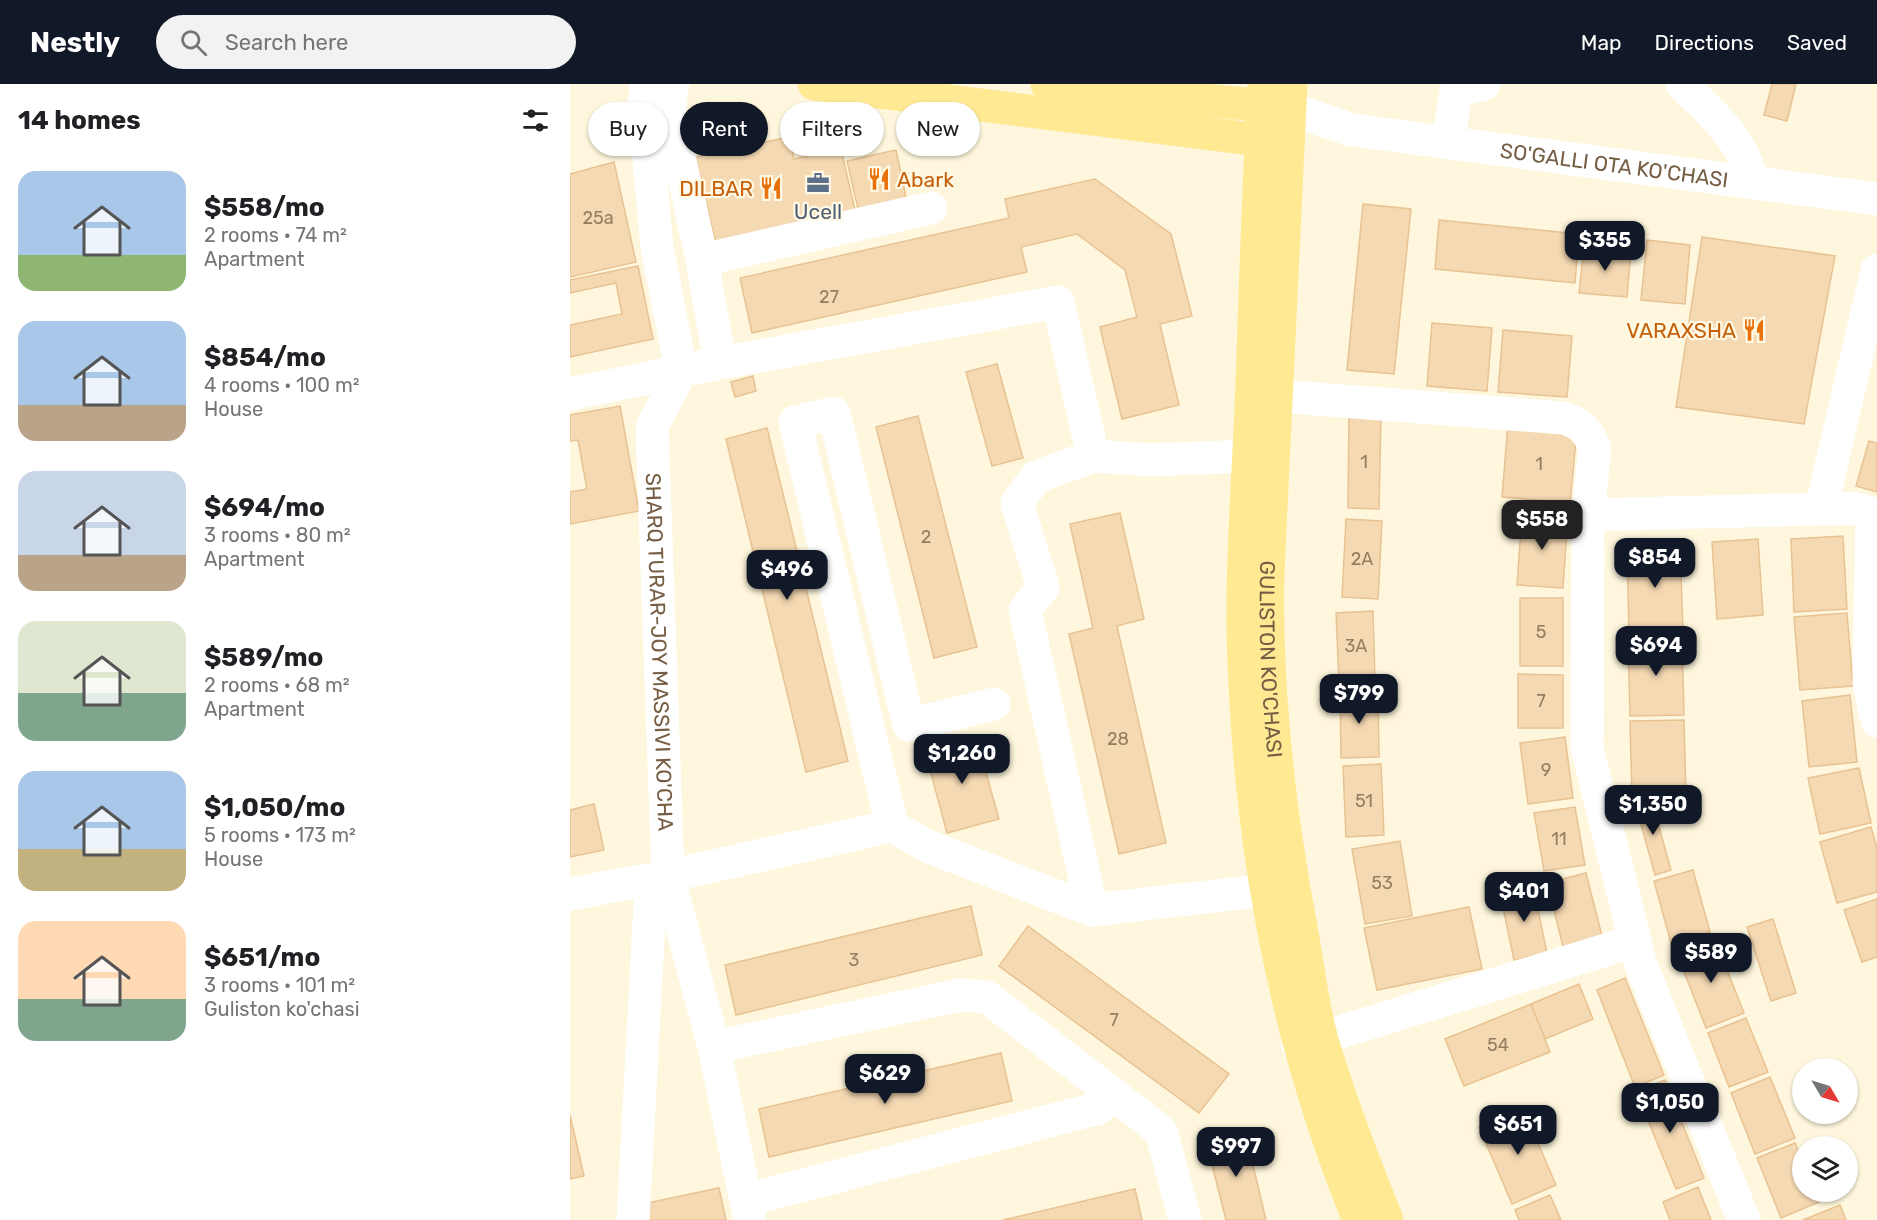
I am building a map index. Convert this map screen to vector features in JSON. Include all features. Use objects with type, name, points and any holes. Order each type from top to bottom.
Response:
[{"type":"main road","name":"SO'GALLI OTA KO'CHASI","points":[[814,84],[1274,142]]},
{"type":"main road","name":"SO'GALLI OTA KO'CHASI","points":[[1047,84],[1277,96]]},
{"type":"main road","name":"GULISTON KO'CHASI","points":[[1277,96],[1262,454],[1268,583],[1269,690],[1281,811],[1280,889],[1310,1041],[1322,1122],[1359,1220]]},
{"type":"main road","name":"GULISTON KO'CHASI","points":[[1310,1041],[1344,1109],[1387,1220]]},
{"type":"street","points":[[646,84],[644,115],[657,246],[681,371]]},
{"type":"street","points":[[673,84],[669,110],[702,260],[720,363]]},
{"type":"street","points":[[1448,143],[1456,91],[1484,84]]},
{"type":"street","points":[[1682,84],[1737,140],[1748,164],[1752,182]]},
{"type":"street","name":"SO'GALLI OTA KO'CHASI","points":[[1277,96],[1352,130]]},
{"type":"street","name":"SO'GALLI OTA KO'CHASI","points":[[1274,142],[1352,130],[1877,199]]},
{"type":"street","points":[[702,260],[932,208]]},
{"type":"street","points":[[1821,509],[1877,270]]},
{"type":"street","points":[[570,394],[720,363],[1058,302],[1093,456]]},
{"type":"street","name":"SHARQ TURAR-JOY MASSIVI KO'CHA","points":[[681,371],[652,427],[668,876],[714,1047],[748,1210]]},
{"type":"street","points":[[1264,395],[1389,402],[1571,420],[1584,429],[1595,448],[1587,515],[1587,748],[1640,962],[1744,1220]]},
{"type":"street","points":[[892,826],[795,422],[834,413],[909,725],[994,704]]},
{"type":"street","points":[[1092,910],[1025,610],[1043,587],[1017,503],[1036,477],[1093,456],[1151,460],[1262,454]]},
{"type":"street","points":[[1587,515],[1853,508],[1875,515],[1869,682],[1877,721]]},
{"type":"street","points":[[570,894],[668,876],[892,826],[927,846],[1092,910],[1280,889]]},
{"type":"street","points":[[633,1220],[650,903],[652,895],[668,876]]},
{"type":"street","points":[[1310,1041],[1635,941]]},
{"type":"street","points":[[714,1047],[960,994],[987,997],[1161,1131],[1185,1220]]},
{"type":"street","points":[[748,1210],[1099,1108],[1113,1094]]},
{"type":"building","points":[[1772,84],[1796,84],[1787,121],[1764,115]]},
{"type":"building","points":[[780,139],[780,156],[793,156],[794,159],[808,156],[843,156],[855,210],[715,241],[696,157],[768,156],[768,142]]},
{"type":"building","points":[[896,150],[907,202],[859,213],[847,161],[869,156],[884,156],[884,153]]},
{"type":"building","points":[[614,162],[636,262],[570,277],[570,174]]},
{"type":"building","points":[[1095,179],[1171,234],[1192,316],[1160,324],[1179,405],[1122,419],[1100,327],[1137,317],[1125,270],[1077,234],[1021,247],[1027,272],[752,333],[740,278],[1009,218],[1005,199]]},
{"type":"building","points":[[1363,204],[1411,209],[1394,374],[1347,370]]},
{"type":"building","points":[[1439,220],[1579,234],[1575,283],[1435,269]]},
{"type":"building","points":[[1702,237],[1835,256],[1804,424],[1676,407]]},
{"type":"building","points":[[1647,240],[1690,245],[1685,304],[1641,300]]},
{"type":"building","points":[[1584,246],[1631,251],[1627,297],[1579,293]]},
{"type":"building","points":[[638,266],[653,339],[570,357],[570,325],[622,314],[616,283],[570,293],[570,280]]},
{"type":"building","points":[[1432,323],[1492,328],[1487,391],[1427,386]]},
{"type":"building","points":[[1503,330],[1572,336],[1567,397],[1498,392]]},
{"type":"building","points":[[997,364],[1023,458],[992,466],[966,372]]},
{"type":"building","points":[[753,376],[756,391],[735,397],[731,382]]},
{"type":"building","points":[[620,406],[639,511],[570,524],[570,492],[587,489],[578,440],[570,441],[570,415]]},
{"type":"building","points":[[1349,415],[1381,415],[1379,509],[1348,508]]},
{"type":"building","points":[[918,416],[977,647],[934,658],[876,427]]},
{"type":"building","points":[[1508,424],[1577,430],[1570,503],[1502,497]]},
{"type":"building","points":[[767,428],[848,761],[806,772],[726,439]]},
{"type":"building","points":[[1869,441],[1877,443],[1877,492],[1856,486]]},
{"type":"building","points":[[1120,513],[1144,619],[1117,626],[1166,843],[1119,854],[1069,634],[1093,628],[1070,524]]},
{"type":"building","points":[[1522,514],[1568,517],[1563,588],[1517,585]]},
{"type":"building","points":[[1346,519],[1382,521],[1378,599],[1342,597]]},
{"type":"building","points":[[1843,536],[1847,609],[1794,612],[1791,539]]},
{"type":"building","points":[[1758,539],[1763,615],[1717,619],[1712,542]]},
{"type":"building","points":[[1680,543],[1683,632],[1629,634],[1627,545]]},
{"type":"building","points":[[1520,598],[1563,598],[1563,666],[1520,666]]},
{"type":"building","points":[[1373,611],[1375,680],[1339,681],[1336,613]]},
{"type":"building","points":[[1847,613],[1853,686],[1800,690],[1794,617]]},
{"type":"building","points":[[1682,638],[1684,715],[1630,716],[1628,639]]},
{"type":"building","points":[[1518,674],[1563,675],[1563,728],[1518,728]]},
{"type":"building","points":[[1340,692],[1378,692],[1379,757],[1341,758]]},
{"type":"building","points":[[1850,695],[1857,762],[1809,767],[1802,701]]},
{"type":"building","points":[[1684,720],[1686,796],[1632,797],[1630,721]]},
{"type":"building","points":[[976,737],[999,819],[947,833],[925,751]]},
{"type":"building","points":[[1565,737],[1573,798],[1528,804],[1520,743]]},
{"type":"building","points":[[1381,764],[1384,835],[1346,837],[1343,766]]},
{"type":"building","points":[[1859,768],[1871,823],[1820,834],[1808,778]]},
{"type":"building","points":[[1651,798],[1671,870],[1655,875],[1635,803]]},
{"type":"building","points":[[594,804],[604,850],[570,857],[570,810]]},
{"type":"building","points":[[1575,807],[1585,865],[1544,871],[1534,813]]},
{"type":"building","points":[[1871,827],[1877,848],[1877,892],[1837,903],[1820,842]]},
{"type":"building","points":[[1400,841],[1412,916],[1365,924],[1352,849]]},
{"type":"building","points":[[1693,870],[1710,932],[1671,943],[1654,881]]},
{"type":"building","points":[[1586,873],[1604,944],[1565,954],[1547,883]]},
{"type":"building","points":[[1533,886],[1547,953],[1514,960],[1500,893]]},
{"type":"building","points":[[1877,899],[1877,957],[1862,962],[1844,910]]},
{"type":"building","points":[[971,906],[982,955],[736,1015],[725,965]]},
{"type":"building","points":[[1469,907],[1482,969],[1377,990],[1364,928]]},
{"type":"building","points":[[1773,919],[1796,993],[1771,1001],[1747,927]]},
{"type":"building","points":[[1028,926],[1229,1074],[1199,1113],[999,966]]},
{"type":"building","points":[[1715,939],[1744,1013],[1706,1028],[1677,954]]},
{"type":"building","points":[[1625,978],[1664,1075],[1635,1087],[1597,990]]},
{"type":"building","points":[[1579,984],[1593,1019],[1545,1039],[1531,1004]]},
{"type":"building","points":[[1531,1004],[1550,1052],[1464,1086],[1445,1039]]},
{"type":"building","points":[[1746,1018],[1768,1072],[1729,1087],[1708,1033]]},
{"type":"building","points":[[1001,1053],[1012,1101],[769,1157],[759,1109]]},
{"type":"building","points":[[1770,1077],[1794,1136],[1792,1136],[1792,1139],[1755,1154],[1731,1093]]},
{"type":"building","points":[[1665,1080],[1704,1178],[1676,1189],[1636,1091]]},
{"type":"building","points":[[1523,1108],[1556,1185],[1512,1204],[1479,1127]]},
{"type":"building","points":[[570,1115],[584,1176],[570,1179]]},
{"type":"building","points":[[1245,1131],[1266,1220],[1226,1220],[1206,1141]]},
{"type":"building","points":[[1792,1144],[1792,1202],[1819,1202],[1781,1218],[1757,1158]]},
{"type":"building","points":[[1698,1187],[1711,1220],[1670,1220],[1663,1202]]},
{"type":"building","points":[[719,1188],[726,1220],[647,1220],[643,1204]]},
{"type":"building","points":[[1135,1189],[1142,1220],[1003,1220]]},
{"type":"building","points":[[1550,1195],[1561,1220],[1519,1220],[1515,1210]]},
{"type":"building","points":[[1840,1205],[1846,1220],[1803,1220]]},
{"type":"place","name":"Abark","points":[[879,179]]},
{"type":"place","name":"Ucell","points":[[818,183]]},
{"type":"place","name":"DILBAR","points":[[771,188]]},
{"type":"place","name":"VARAXSHA","points":[[1754,330]]}]
